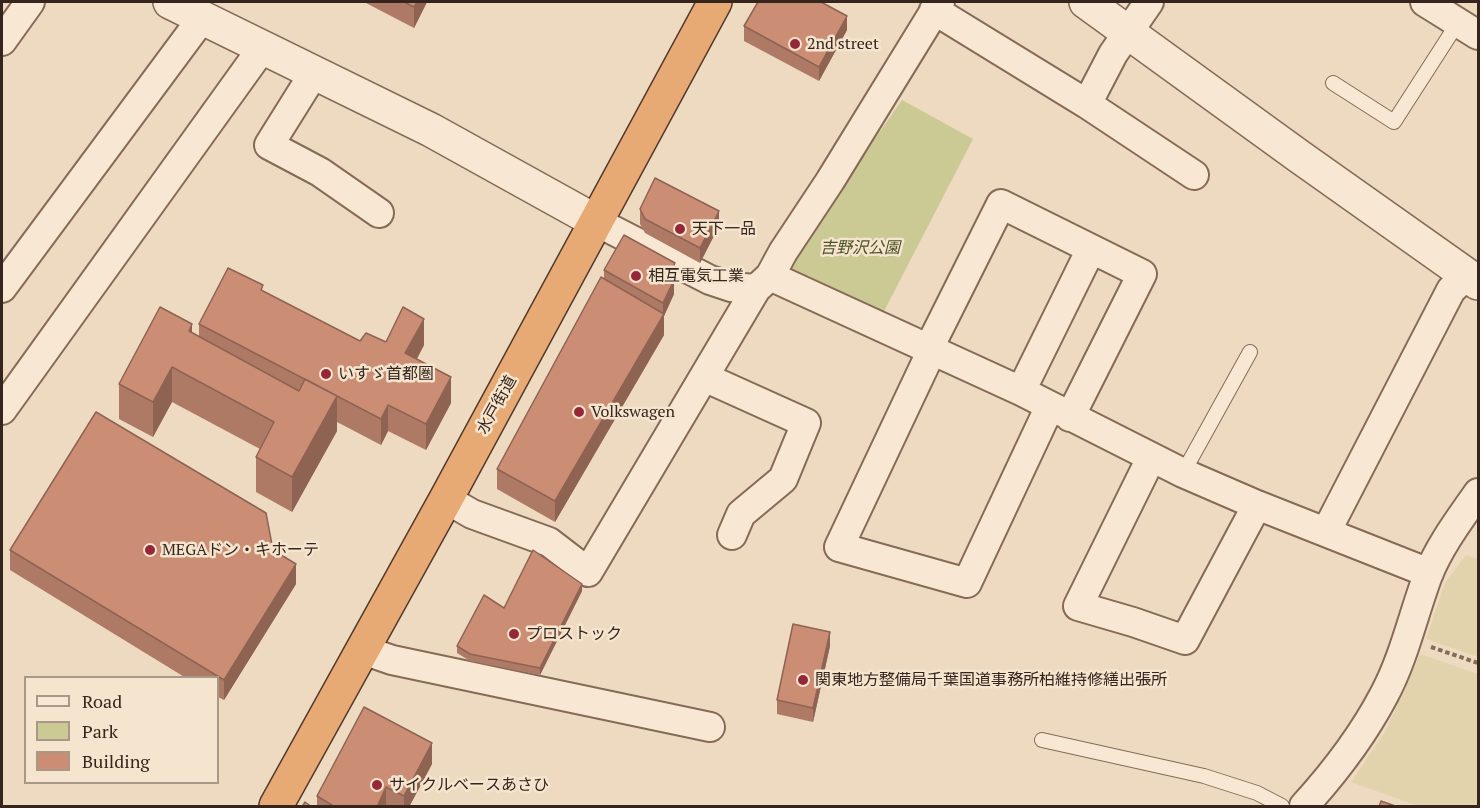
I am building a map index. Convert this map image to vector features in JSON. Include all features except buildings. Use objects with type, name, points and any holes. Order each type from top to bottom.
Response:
[{"type":"highway","name":"水戸街道","points":[[276,807],[447,499],[715,2]]},
{"type":"street","points":[[2,41],[30,2]]},
{"type":"street","points":[[170,2],[431,130],[597,222],[710,280],[731,287],[763,283],[930,349],[1020,391],[1183,473],[1429,573]]},
{"type":"street","points":[[1086,2],[1473,279],[1451,290],[1326,532]]},
{"type":"street","points":[[1088,104],[1113,54],[1149,2]]},
{"type":"street","points":[[447,499],[472,514],[549,542],[588,572],[704,377],[830,181],[937,6],[1194,175]]},
{"type":"street","points":[[2,288],[203,17]]},
{"type":"street","points":[[2,410],[263,47]]},
{"type":"street","points":[[314,73],[269,145],[320,172],[379,213]]},
{"type":"street","points":[[1001,204],[1091,249],[1142,274],[1060,412],[967,583],[839,547],[930,349],[1001,204]]},
{"type":"street","points":[[1020,391],[1091,249]]},
{"type":"street","points":[[704,377],[806,423],[783,478],[741,514],[732,535]]},
{"type":"street","points":[[1151,458],[1078,606],[1185,640],[1257,505]]},
{"type":"street","points":[[1304,807],[1370,720],[1385,693],[1407,639],[1429,573],[1452,531],[1479,493]]},
{"type":"street","points":[[363,650],[392,660],[710,727]]},
{"type":"lane","points":[[1333,83],[1395,122],[1451,15]]},
{"type":"lane","points":[[1183,473],[1250,352]]},
{"type":"lane","points":[[1042,740],[1204,776],[1257,793],[1282,807]]},
{"type":"path","points":[[1407,639],[1479,663]]},
{"type":"shaded area","points":[[1466,555],[1478,559],[1478,657],[1426,639],[1445,583]]},
{"type":"shaded area","points":[[1420,654],[1478,674],[1478,806],[1418,806],[1351,782],[1385,732]]},
{"type":"green space","name":"吉野沢公園","points":[[902,100],[973,139],[881,317],[797,280],[789,261]]},
{"type":"place","name":"2nd street","points":[[795,44]]},
{"type":"place","name":"天下一品","points":[[680,229]]},
{"type":"place","name":"相互電気工業","points":[[636,276]]},
{"type":"place","name":"いすゞ首都圏","points":[[326,374]]},
{"type":"place","name":"Volkswagen","points":[[579,412]]},
{"type":"place","name":"MEGAドン・キホーテ","points":[[150,550]]},
{"type":"place","name":"プロストック","points":[[514,634]]},
{"type":"place","name":"関東地方整備局千葉国道事務所柏維持修繕出張所","points":[[803,680]]},
{"type":"place","name":"サイクルベースあさひ","points":[[377,785]]}]
